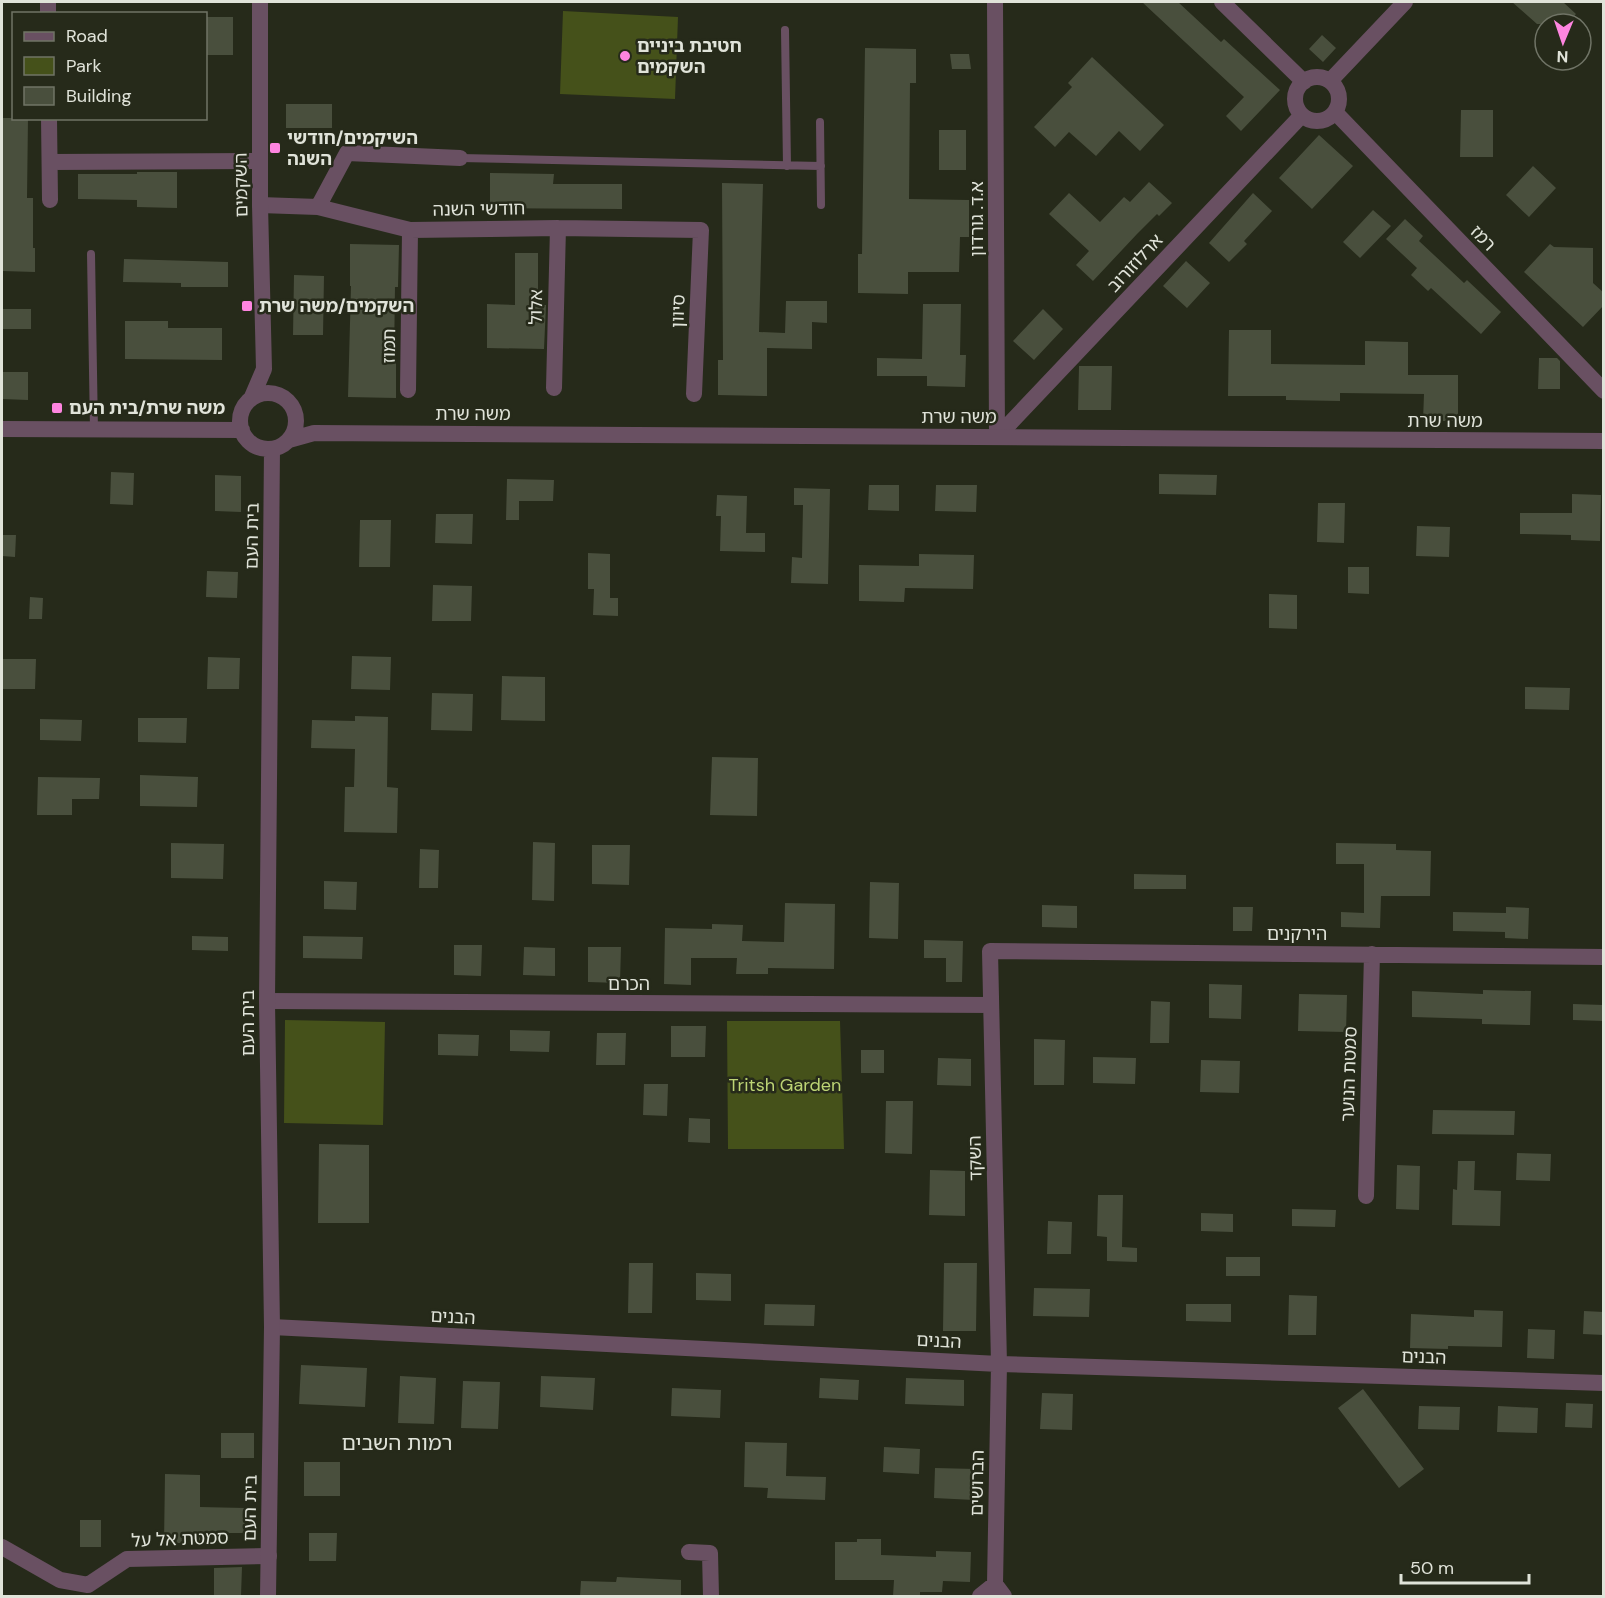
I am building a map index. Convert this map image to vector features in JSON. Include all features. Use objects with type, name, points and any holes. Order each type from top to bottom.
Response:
[{"type":"street","name":"השקמים","points":[[252,397],[264,369],[260,206],[260,2]]},
{"type":"street","name":"א.ד. גורדון","points":[[995,2],[997,437]]},
{"type":"street","points":[[1222,2],[1304,82]]},
{"type":"street","points":[[1330,81],[1405,2]]},
{"type":"street","points":[[1317,78],[1330,81],[1338,93],[1338,106],[1335,112],[1322,121],[1315,121],[1302,115],[1295,102],[1296,94],[1304,82],[1317,78]]},
{"type":"street","name":"רמז","points":[[1335,112],[1604,391]]},
{"type":"street","name":"ארלוזורוב","points":[[997,437],[1302,115]]},
{"type":"street","points":[[49,120],[50,200]]},
{"type":"street","points":[[318,207],[348,153],[460,158]]},
{"type":"street","points":[[50,162],[260,161]]},
{"type":"street","name":"חודשי השנה","points":[[260,206],[318,207],[410,230],[558,228],[701,230]]},
{"type":"street","name":"אלול","points":[[554,388],[558,228]]},
{"type":"street","name":"תמוז","points":[[408,390],[410,230]]},
{"type":"street","name":"סיוון","points":[[694,394],[701,230]]},
{"type":"street","points":[[264,369],[314,433]]},
{"type":"street","points":[[287,399],[270,392],[252,397],[241,412],[240,421],[246,439],[262,448],[272,449],[281,446],[289,441],[294,432],[297,414]]},
{"type":"street","points":[[2,429],[242,430]]},
{"type":"street","name":"משה שרת","points":[[289,441],[314,433],[1604,441]]},
{"type":"street","name":"בית העם","points":[[268,1596],[272,1327],[267,1001],[272,449]]},
{"type":"street","name":"הירקנים","points":[[990,951],[1604,957]]},
{"type":"street","name":"השקד","points":[[990,951],[999,1364]]},
{"type":"street","name":"סמטת הנוער","points":[[1366,1196],[1372,954]]},
{"type":"street","name":"הכרם","points":[[267,1001],[991,1005]]},
{"type":"street","name":"הבנים","points":[[272,1327],[999,1364],[1604,1383]]},
{"type":"street","name":"הברושים","points":[[980,1596],[1000,1590],[999,1364]]},
{"type":"street","name":"סמטת אל על","points":[[2,1547],[60,1580],[88,1585],[127,1559],[269,1556]]},
{"type":"street","points":[[689,1552],[710,1553],[711,1596]]},
{"type":"lane","points":[[785,30],[787,166]]},
{"type":"lane","points":[[820,122],[821,205]]},
{"type":"lane","points":[[460,158],[821,166]]},
{"type":"lane","points":[[91,254],[94,430]]},
{"type":"green space","name":"חטיבת ביניים השקמים","points":[[563,11],[678,17],[675,99],[560,94]]},
{"type":"green space","points":[[285,1020],[385,1022],[383,1125],[284,1123]]},
{"type":"green space","name":"Tritsh Garden","points":[[727,1021],[840,1021],[844,1149],[728,1149]]},
{"type":"building","points":[[1142,2],[1178,2],[1221,42],[1224,39],[1280,90],[1241,131],[1226,116],[1244,97]]},
{"type":"building","points":[[1512,2],[1563,2],[1574,12],[1533,12],[1533,20]]},
{"type":"building","points":[[207,17],[233,17],[233,55],[207,55]]},
{"type":"building","points":[[1322,35],[1336,48],[1323,62],[1309,49]]},
{"type":"building","points":[[865,48],[916,49],[916,83],[910,83],[909,199],[969,200],[969,237],[960,237],[959,272],[908,272],[908,294],[858,293],[858,254],[862,254]]},
{"type":"building","points":[[950,54],[969,54],[971,69],[952,69]]},
{"type":"building","points":[[1092,57],[1164,125],[1140,151],[1119,131],[1096,156],[1069,132],[1055,147],[1034,127],[1072,87],[1068,83]]},
{"type":"building","points":[[286,104],[332,104],[332,128],[286,128]]},
{"type":"building","points":[[1461,110],[1493,110],[1493,157],[1460,157]]},
{"type":"building","points":[[2,118],[12,118],[12,120],[28,120],[27,198],[33,198],[35,272],[2,271]]},
{"type":"building","points":[[939,130],[966,130],[966,170],[939,170]]},
{"type":"building","points":[[1319,135],[1353,166],[1312,209],[1279,178]]},
{"type":"building","points":[[1533,166],[1556,188],[1529,217],[1506,195]]},
{"type":"building","points":[[137,172],[177,172],[177,208],[137,207],[137,200],[78,199],[78,174],[137,174]]},
{"type":"building","points":[[490,173],[554,174],[553,184],[622,184],[622,209],[490,208]]},
{"type":"building","points":[[1149,182],[1172,203],[1159,216],[1157,214],[1093,281],[1076,265],[1089,251],[1049,214],[1069,193],[1100,222],[1124,197],[1130,202]]},
{"type":"building","points":[[722,183],[763,184],[759,332],[785,333],[786,301],[827,301],[827,323],[812,322],[812,349],[767,348],[767,396],[718,395],[718,360],[723,360]]},
{"type":"building","points":[[1253,193],[1272,211],[1244,241],[1247,244],[1229,262],[1209,243]]},
{"type":"building","points":[[1373,210],[1391,226],[1360,258],[1343,242]]},
{"type":"building","points":[[1405,219],[1423,236],[1419,241],[1464,283],[1467,280],[1501,312],[1481,334],[1431,288],[1428,291],[1411,275],[1417,268],[1386,239]]},
{"type":"building","points":[[350,244],[399,245],[398,287],[395,287],[396,398],[348,397]]},
{"type":"building","points":[[1550,244],[1554,247],[1593,248],[1593,283],[1604,293],[1604,305],[1583,327],[1524,272]]},
{"type":"building","points":[[515,253],[538,253],[538,305],[546,305],[544,349],[487,348],[487,304],[515,305]]},
{"type":"building","points":[[124,259],[228,262],[228,287],[181,287],[181,283],[123,282]]},
{"type":"building","points":[[1186,261],[1210,283],[1187,308],[1163,286]]},
{"type":"building","points":[[294,275],[324,276],[323,335],[293,335]]},
{"type":"building","points":[[923,304],[961,304],[960,355],[966,355],[965,387],[927,386],[927,376],[877,376],[877,358],[922,359]]},
{"type":"building","points":[[2,309],[31,309],[31,329],[2,329]]},
{"type":"building","points":[[1043,309],[1063,329],[1034,360],[1013,341]]},
{"type":"building","points":[[125,321],[168,321],[168,328],[222,328],[222,360],[125,359]]},
{"type":"building","points":[[1229,330],[1271,330],[1271,364],[1365,365],[1365,341],[1408,342],[1408,375],[1458,375],[1458,421],[1423,421],[1424,394],[1340,393],[1340,401],[1286,400],[1286,396],[1228,396]]},
{"type":"building","points":[[1539,358],[1557,358],[1560,361],[1560,389],[1538,389]]},
{"type":"building","points":[[1079,366],[1112,366],[1111,410],[1078,410]]},
{"type":"building","points":[[2,372],[28,372],[28,400],[2,399]]},
{"type":"building","points":[[111,472],[134,473],[133,505],[110,504]]},
{"type":"building","points":[[1159,474],[1217,475],[1216,495],[1159,494]]},
{"type":"building","points":[[215,475],[241,476],[241,512],[215,511]]},
{"type":"building","points":[[507,479],[554,480],[553,501],[519,501],[519,520],[506,520]]},
{"type":"building","points":[[869,485],[899,485],[899,511],[868,510]]},
{"type":"building","points":[[936,485],[977,485],[976,512],[935,511]]},
{"type":"building","points":[[794,488],[830,489],[828,584],[791,583],[792,557],[802,558],[803,505],[794,505]]},
{"type":"building","points":[[1572,494],[1601,495],[1600,541],[1571,540],[1571,535],[1520,534],[1520,513],[1572,513]]},
{"type":"building","points":[[717,495],[747,496],[746,533],[765,533],[765,552],[720,551],[721,516],[716,516]]},
{"type":"building","points":[[1318,503],[1345,503],[1344,543],[1317,542]]},
{"type":"building","points":[[436,514],[473,514],[472,544],[435,543]]},
{"type":"building","points":[[360,520],[391,520],[390,567],[359,567]]},
{"type":"building","points":[[1417,526],[1450,527],[1449,557],[1416,556]]},
{"type":"building","points":[[2,535],[16,535],[15,557],[2,556]]},
{"type":"building","points":[[588,553],[610,554],[610,598],[618,598],[618,616],[593,615],[594,589],[588,589]]},
{"type":"building","points":[[919,554],[974,555],[973,589],[905,588],[904,602],[859,601],[859,565],[919,566]]},
{"type":"building","points":[[1348,567],[1369,567],[1369,594],[1348,593]]},
{"type":"building","points":[[207,571],[238,572],[237,598],[206,597]]},
{"type":"building","points":[[433,585],[472,586],[471,621],[432,621]]},
{"type":"building","points":[[1269,594],[1297,595],[1297,629],[1269,628]]},
{"type":"building","points":[[30,597],[43,598],[42,619],[29,619]]},
{"type":"building","points":[[352,656],[391,657],[390,690],[351,689]]},
{"type":"building","points":[[208,657],[240,658],[239,689],[207,689]]},
{"type":"building","points":[[2,659],[36,659],[35,689],[2,689]]},
{"type":"building","points":[[502,676],[545,677],[545,721],[501,720]]},
{"type":"building","points":[[1525,687],[1570,688],[1569,710],[1525,709]]},
{"type":"building","points":[[432,693],[473,694],[472,731],[431,730]]},
{"type":"building","points":[[355,716],[388,717],[387,787],[398,788],[397,833],[344,832],[345,787],[354,787],[355,749],[311,748],[312,720],[355,721]]},
{"type":"building","points":[[138,718],[187,718],[186,743],[138,742]]},
{"type":"building","points":[[40,719],[82,720],[81,741],[40,740]]},
{"type":"building","points":[[712,757],[758,758],[757,816],[710,815]]},
{"type":"building","points":[[140,775],[198,777],[197,807],[140,806]]},
{"type":"building","points":[[38,777],[100,778],[99,799],[72,799],[72,815],[37,815]]},
{"type":"building","points":[[533,842],[555,843],[554,901],[532,900]]},
{"type":"building","points":[[171,843],[224,844],[223,879],[171,878]]},
{"type":"building","points":[[1336,843],[1396,844],[1396,850],[1431,851],[1430,896],[1381,896],[1380,928],[1341,927],[1341,912],[1364,913],[1364,864],[1336,864]]},
{"type":"building","points":[[592,845],[630,845],[629,885],[592,884]]},
{"type":"building","points":[[420,849],[439,850],[438,888],[419,888]]},
{"type":"building","points":[[1134,874],[1186,875],[1186,889],[1134,889]]},
{"type":"building","points":[[324,881],[357,882],[356,910],[324,909]]},
{"type":"building","points":[[870,882],[899,883],[898,939],[869,938]]},
{"type":"building","points":[[785,903],[835,904],[834,969],[768,968],[768,974],[736,974],[737,958],[691,958],[691,985],[664,984],[665,928],[712,929],[712,924],[743,925],[742,941],[784,942]]},
{"type":"building","points":[[1042,905],[1077,906],[1077,928],[1042,927]]},
{"type":"building","points":[[1233,907],[1253,907],[1252,931],[1233,931]]},
{"type":"building","points":[[1506,907],[1529,908],[1528,939],[1505,938],[1505,932],[1453,931],[1453,912],[1506,913]]},
{"type":"building","points":[[192,936],[228,937],[228,951],[192,950]]},
{"type":"building","points":[[303,936],[363,937],[362,959],[303,958]]},
{"type":"building","points":[[924,940],[963,941],[962,982],[946,982],[946,958],[924,958]]},
{"type":"building","points":[[454,945],[482,945],[481,976],[454,975]]},
{"type":"building","points":[[524,947],[555,948],[555,976],[523,975]]},
{"type":"building","points":[[588,947],[621,947],[620,983],[588,982]]},
{"type":"building","points":[[1209,984],[1242,985],[1241,1019],[1209,1018]]},
{"type":"building","points":[[1483,990],[1531,991],[1530,1025],[1482,1024],[1482,1019],[1412,1017],[1412,991],[1483,994]]},
{"type":"building","points":[[1299,994],[1347,995],[1346,1032],[1298,1031]]},
{"type":"building","points":[[1151,1001],[1170,1002],[1169,1043],[1150,1043]]},
{"type":"building","points":[[1573,1004],[1604,1005],[1604,1021],[1573,1020]]},
{"type":"building","points":[[671,1026],[706,1026],[705,1057],[671,1057]]},
{"type":"building","points":[[510,1030],[550,1031],[549,1052],[510,1051]]},
{"type":"building","points":[[597,1033],[626,1033],[625,1065],[596,1065]]},
{"type":"building","points":[[438,1034],[479,1035],[478,1056],[438,1055]]},
{"type":"building","points":[[1034,1039],[1065,1040],[1064,1085],[1034,1085]]},
{"type":"building","points":[[861,1050],[884,1050],[884,1073],[861,1073]]},
{"type":"building","points":[[1093,1057],[1136,1058],[1135,1084],[1093,1083]]},
{"type":"building","points":[[938,1058],[971,1059],[971,1086],[937,1085]]},
{"type":"building","points":[[1201,1060],[1240,1061],[1239,1093],[1200,1092]]},
{"type":"building","points":[[644,1084],[668,1084],[667,1116],[643,1115]]},
{"type":"building","points":[[886,1101],[913,1101],[912,1154],[885,1153]]},
{"type":"building","points":[[1433,1110],[1515,1111],[1514,1135],[1432,1134]]},
{"type":"building","points":[[689,1118],[710,1119],[710,1143],[688,1142]]},
{"type":"building","points":[[319,1144],[369,1145],[369,1223],[318,1223]]},
{"type":"building","points":[[1517,1153],[1551,1154],[1550,1181],[1516,1180]]},
{"type":"building","points":[[1458,1161],[1475,1161],[1474,1190],[1501,1191],[1500,1226],[1452,1225],[1453,1189],[1457,1190]]},
{"type":"building","points":[[1397,1165],[1420,1166],[1419,1210],[1396,1209]]},
{"type":"building","points":[[930,1170],[965,1171],[965,1216],[929,1215]]},
{"type":"building","points":[[1098,1195],[1123,1195],[1122,1247],[1137,1248],[1137,1262],[1107,1261],[1107,1237],[1097,1236]]},
{"type":"building","points":[[1292,1209],[1336,1210],[1335,1227],[1292,1226]]},
{"type":"building","points":[[1201,1213],[1233,1214],[1233,1232],[1201,1231]]},
{"type":"building","points":[[1048,1221],[1072,1222],[1071,1254],[1047,1254]]},
{"type":"building","points":[[1226,1257],[1260,1257],[1260,1276],[1226,1276]]},
{"type":"building","points":[[629,1263],[653,1263],[652,1313],[628,1313]]},
{"type":"building","points":[[944,1263],[977,1263],[976,1331],[943,1331]]},
{"type":"building","points":[[696,1273],[731,1274],[731,1301],[696,1300]]},
{"type":"building","points":[[1034,1288],[1090,1289],[1089,1317],[1033,1316]]},
{"type":"building","points":[[1289,1295],[1317,1296],[1316,1335],[1288,1335]]},
{"type":"building","points":[[765,1304],[815,1305],[814,1326],[764,1325]]},
{"type":"building","points":[[1186,1304],[1231,1304],[1231,1322],[1186,1321]]},
{"type":"building","points":[[1474,1310],[1503,1311],[1502,1347],[1410,1348],[1411,1314],[1474,1317]]},
{"type":"building","points":[[1584,1311],[1604,1312],[1604,1335],[1583,1334]]},
{"type":"building","points":[[1528,1329],[1555,1330],[1554,1359],[1527,1358]]},
{"type":"building","points":[[301,1365],[367,1368],[365,1407],[299,1404]]},
{"type":"building","points":[[400,1376],[436,1378],[434,1424],[398,1423]]},
{"type":"building","points":[[541,1376],[595,1378],[593,1410],[540,1407]]},
{"type":"building","points":[[820,1378],[859,1380],[858,1400],[819,1398]]},
{"type":"building","points":[[906,1378],[964,1380],[964,1406],[905,1404]]},
{"type":"building","points":[[463,1381],[500,1382],[498,1429],[461,1428]]},
{"type":"building","points":[[672,1388],[721,1390],[720,1418],[671,1416]]},
{"type":"building","points":[[1363,1389],[1424,1469],[1399,1488],[1338,1408]]},
{"type":"building","points":[[1042,1393],[1073,1394],[1072,1430],[1040,1429]]},
{"type":"building","points":[[1566,1403],[1593,1404],[1592,1428],[1565,1427]]},
{"type":"building","points":[[1419,1406],[1460,1407],[1459,1430],[1418,1429]]},
{"type":"building","points":[[1498,1406],[1538,1408],[1537,1433],[1497,1432]]},
{"type":"building","points":[[221,1433],[254,1433],[254,1458],[221,1458]]},
{"type":"building","points":[[745,1442],[787,1443],[786,1476],[826,1477],[825,1500],[767,1498],[768,1488],[744,1487]]},
{"type":"building","points":[[884,1447],[920,1449],[919,1474],[883,1472]]},
{"type":"building","points":[[304,1462],[340,1462],[340,1496],[304,1496]]},
{"type":"building","points":[[935,1468],[975,1469],[974,1500],[934,1498]]},
{"type":"building","points":[[165,1474],[200,1475],[200,1507],[245,1508],[245,1533],[200,1533],[200,1543],[164,1543]]},
{"type":"building","points":[[80,1520],[101,1520],[101,1547],[80,1547]]},
{"type":"building","points":[[309,1533],[337,1533],[336,1561],[309,1561]]},
{"type":"building","points":[[857,1539],[881,1539],[881,1555],[936,1557],[936,1551],[971,1552],[970,1582],[943,1581],[942,1592],[920,1592],[920,1596],[893,1596],[894,1580],[835,1580],[835,1542],[857,1542]]},
{"type":"building","points":[[242,1567],[241,1596],[214,1596],[214,1568]]},
{"type":"building","points":[[617,1577],[681,1580],[681,1596],[580,1596],[581,1581],[616,1582]]},
{"type":"place","name":"חטיבת ביניים השקמים","points":[[625,56]]},
{"type":"place","name":"השיקמים/חודשי השנה","points":[[275,148]]},
{"type":"place","name":"השקמים/משה שרת","points":[[247,306]]},
{"type":"place","name":"משה שרת/בית העם","points":[[57,408]]},
{"type":"district","name":"רמות השבים","points":[[397,1443]]}]
